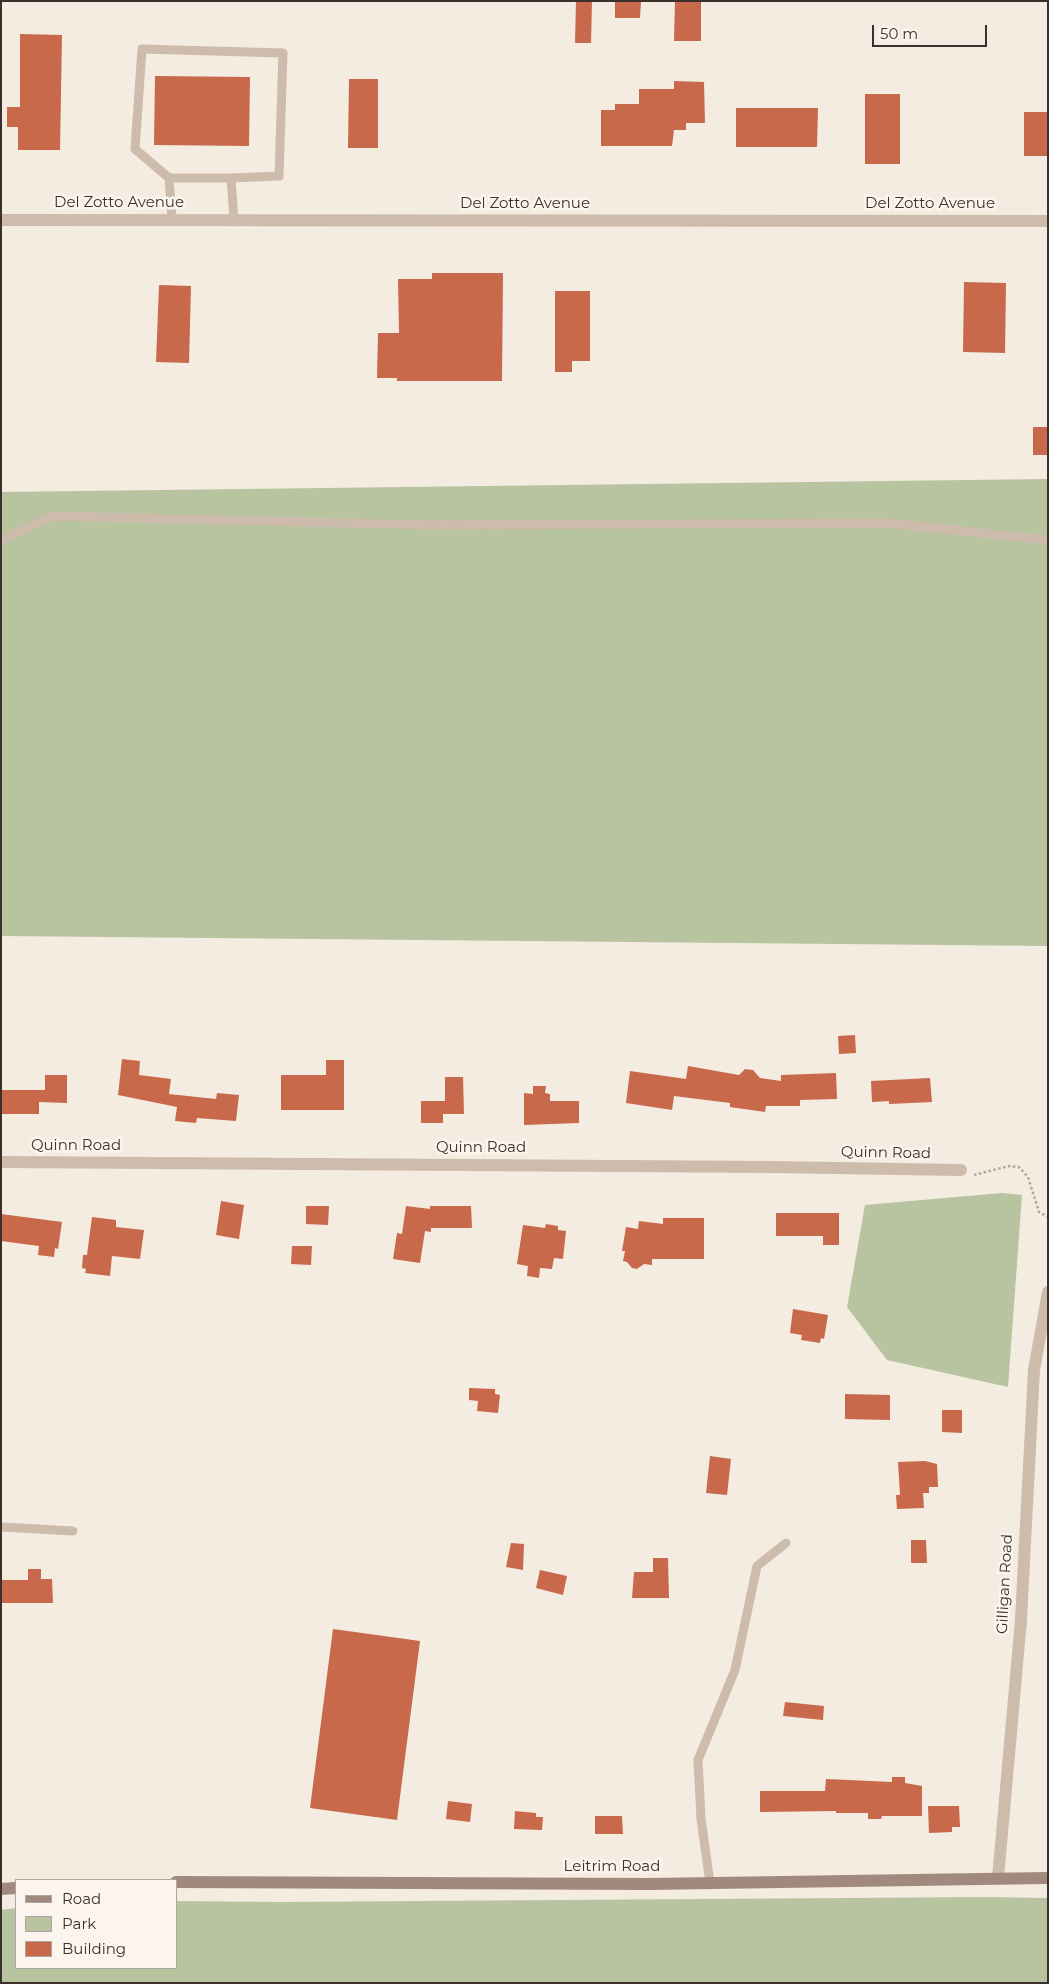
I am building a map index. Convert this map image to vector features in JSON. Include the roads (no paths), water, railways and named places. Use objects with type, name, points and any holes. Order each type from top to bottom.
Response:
[{"type":"main road","name":"Leitrim Road","points":[[178,1882],[710,1883],[1048,1878]]},
{"type":"main road","points":[[1,1889],[15,1888]]},
{"type":"street","name":"Del Zotto Avenue","points":[[1,220],[1048,221]]},
{"type":"street","name":"Quinn Road","points":[[1,1162],[772,1166],[960,1170]]},
{"type":"street","name":"Gilligan Road","points":[[998,1878],[1021,1620],[1034,1370],[1048,1292]]},
{"type":"lane","points":[[142,49],[283,52],[279,176],[231,178],[169,178],[135,149],[142,49]]},
{"type":"lane","points":[[169,178],[172,219]]},
{"type":"lane","points":[[231,178],[234,220]]},
{"type":"lane","points":[[1,540],[53,516],[431,525],[887,523],[1048,540]]},
{"type":"lane","points":[[1,1527],[73,1531]]},
{"type":"lane","points":[[710,1883],[701,1819],[698,1760],[735,1670],[757,1566],[786,1544]]}]
